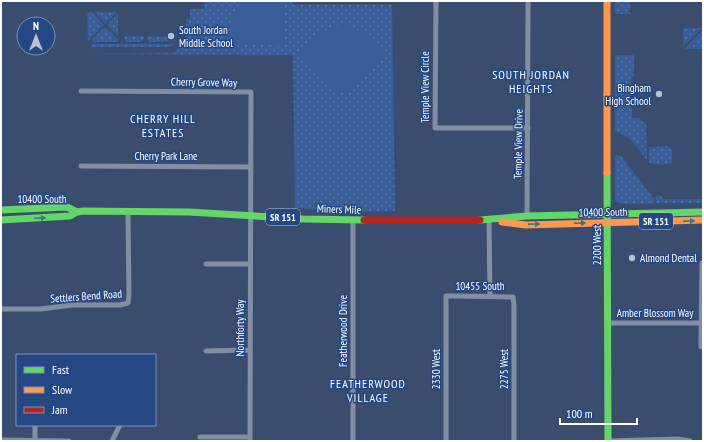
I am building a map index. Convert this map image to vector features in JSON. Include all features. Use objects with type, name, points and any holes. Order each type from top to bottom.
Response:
[{"type":"main road","name":"2200 West","points":[[607,1],[608,441]]},
{"type":"main road","name":"10400 South","points":[[1,210],[67,207],[77,212]]},
{"type":"main road","name":"10400 South","points":[[1,220],[70,216],[77,212]]},
{"type":"main road","name":"Miners Mile","points":[[77,212],[189,212],[353,220],[489,220],[552,215]]},
{"type":"main road","name":"10400 South","points":[[552,215],[703,212]]},
{"type":"main road","name":"10400 South","points":[[489,220],[526,225],[703,220]]},
{"type":"street","name":"Temple View Circle","points":[[436,1],[435,128],[528,128]]},
{"type":"street","name":"Temple View Drive","points":[[527,216],[528,1]]},
{"type":"street","name":"Cherry Grove Way","points":[[81,91],[251,92],[251,216]]},
{"type":"street","name":"Cherry Park Lane","points":[[81,166],[251,167]]},
{"type":"street","name":"Settlers Bend Road","points":[[1,309],[41,309],[72,305],[120,305],[128,303],[128,211]]},
{"type":"street","name":"Northforty Way","points":[[250,439],[251,216]]},
{"type":"street","name":"Featherwood Drive","points":[[353,220],[353,441]]},
{"type":"street","points":[[489,220],[490,296]]},
{"type":"street","points":[[701,347],[703,263]]},
{"type":"street","points":[[206,264],[250,264]]},
{"type":"street","name":"10455 South","points":[[446,296],[513,297]]},
{"type":"street","name":"2330 West","points":[[446,296],[446,441]]},
{"type":"street","name":"2275 West","points":[[513,297],[514,441]]},
{"type":"street","name":"Amber Blossom Way","points":[[608,323],[701,323]]},
{"type":"street","points":[[206,350],[250,350]]},
{"type":"street","points":[[35,426],[35,440]]},
{"type":"street","points":[[112,441],[120,426]]},
{"type":"street","points":[[200,437],[250,439]]},
{"type":"street","points":[[608,441],[678,439],[690,441]]},
{"type":"street","points":[[1,440],[69,441]]},
{"type":"shaded area","points":[[204,1],[293,1],[293,5],[392,5],[395,211],[362,212],[295,208],[293,55],[90,54],[171,53],[177,50],[182,41],[186,41],[186,19],[190,19],[190,9],[204,9]]},
{"type":"shaded area","points":[[242,1],[284,1],[285,43],[282,46],[231,43],[231,17]]},
{"type":"shaded area","points":[[615,1],[630,1],[630,14],[615,14]]},
{"type":"shaded area","points":[[92,12],[104,25],[88,41],[87,14]]},
{"type":"shaded area","points":[[95,12],[117,12],[105,24]]},
{"type":"shaded area","points":[[118,14],[118,36],[107,25]]},
{"type":"shaded area","points":[[343,24],[370,35],[388,55],[346,93],[340,93],[299,55],[319,33]]},
{"type":"shaded area","points":[[105,27],[118,39],[118,42],[93,42],[92,40]]},
{"type":"shaded area","points":[[683,28],[702,28],[683,47]]},
{"type":"shaded area","points":[[703,30],[703,49],[685,49],[685,48]]},
{"type":"shaded area","points":[[124,36],[144,36],[144,39],[140,42],[127,42],[124,39]]},
{"type":"shaded area","points":[[147,36],[175,37],[175,41],[150,42],[147,39]]},
{"type":"shaded area","points":[[92,44],[174,45],[169,47],[90,47]]},
{"type":"shaded area","points":[[615,55],[634,55],[634,77],[631,77],[632,118],[639,118],[642,122],[646,122],[647,160],[629,139],[620,133],[615,132]]},
{"type":"shaded area","points":[[667,146],[672,149],[672,164],[657,164],[649,162],[649,147]]},
{"type":"shaded area","points":[[615,155],[621,156],[654,199],[654,204],[622,204],[615,200]]},
{"type":"shaded area","points":[[658,195],[662,196],[662,199],[703,199],[703,203],[656,203],[655,198]]},
{"type":"traffic: fast","points":[[607,173],[608,441]]},
{"type":"traffic: fast","points":[[1,210],[67,207],[77,212]]},
{"type":"traffic: fast","points":[[1,220],[70,216],[77,212],[83,211],[189,212],[303,219],[364,220]]},
{"type":"traffic: fast","points":[[480,220],[527,216],[703,212]]},
{"type":"traffic: slow","points":[[607,1],[607,173]]},
{"type":"traffic: slow","points":[[502,222],[526,225],[703,220]]},
{"type":"traffic: jam","points":[[364,220],[480,220]]},
{"type":"place","name":"South Jordan Middle School","points":[[171,36]]},
{"type":"place","name":"Bingham High School","points":[[659,94]]},
{"type":"place","name":"Almond Dental","points":[[632,258]]},
{"type":"district","name":"SOUTH JORDAN HEIGHTS","points":[[531,82]]},
{"type":"district","name":"CHERRY HILL ESTATES","points":[[163,126]]},
{"type":"district","name":"FEATHERWOOD VILLAGE","points":[[368,391]]}]
